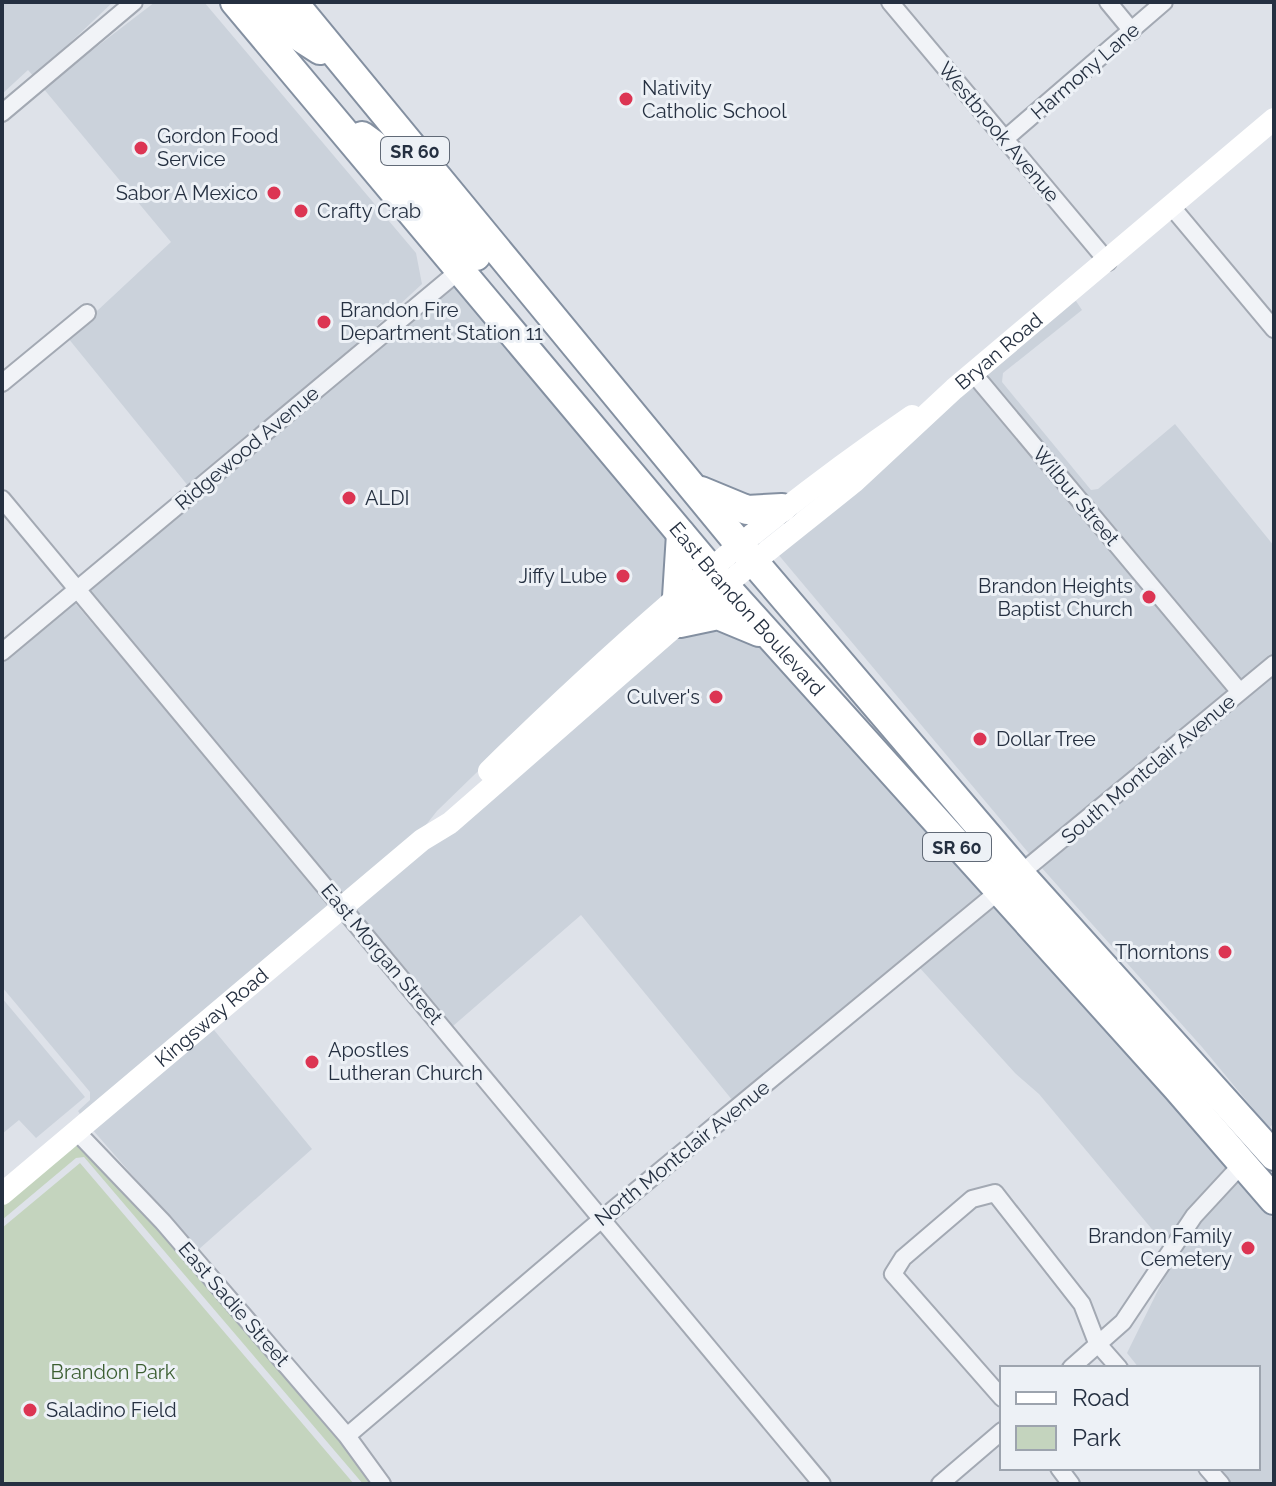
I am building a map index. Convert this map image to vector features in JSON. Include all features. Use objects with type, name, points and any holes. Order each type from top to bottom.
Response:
[{"type":"highway","name":"East Brandon Boulevard","points":[[235,2],[343,129],[476,256],[690,485],[1021,875],[1271,1144]]},
{"type":"highway","points":[[265,2],[295,34],[339,59]]},
{"type":"highway","name":"East Brandon Boulevard","points":[[293,2],[339,59],[476,256],[681,534],[768,636],[1274,1200]]},
{"type":"highway","points":[[690,485],[727,505],[747,510],[782,508]]},
{"type":"highway","points":[[681,534],[678,610],[718,615],[768,636]]},
{"type":"street","points":[[2,113],[134,2]]},
{"type":"street","name":"Westbrook Avenue","points":[[890,2],[1108,262]]},
{"type":"street","points":[[1108,2],[1132,31]]},
{"type":"street","name":"Harmony Lane","points":[[1005,139],[1164,2]]},
{"type":"street","name":"Bryan Road","points":[[746,553],[907,437],[954,389],[1274,119]]},
{"type":"street","points":[[1171,206],[1274,329]]},
{"type":"street","name":"Ridgewood Avenue","points":[[2,652],[476,256]]},
{"type":"street","points":[[2,383],[87,313]]},
{"type":"street","name":"Wilbur Street","points":[[973,373],[1240,692]]},
{"type":"street","points":[[746,553],[782,508],[954,389]]},
{"type":"street","name":"East Morgan Street","points":[[2,499],[822,1484]]},
{"type":"street","name":"Kingsway Road","points":[[2,1194],[422,840],[450,823],[678,610],[746,553]]},
{"type":"street","name":"South Montclair Avenue","points":[[1021,875],[1274,664]]},
{"type":"street","name":"North Montclair Avenue","points":[[347,1436],[603,1218],[1021,875]]},
{"type":"street","name":"East Sadie Street","points":[[76,1131],[163,1222],[347,1436],[382,1484]]},
{"type":"street","points":[[1073,1366],[1123,1322],[1194,1216],[1243,1163],[1271,1144]]},
{"type":"street","points":[[1000,1396],[893,1274],[903,1258],[972,1199],[995,1193],[1082,1304],[1097,1343],[1117,1366]]},
{"type":"street","points":[[940,1484],[1000,1433]]},
{"type":"shaded area","points":[[2,2],[113,2],[34,77],[28,70],[2,94]]},
{"type":"shaded area","points":[[155,2],[204,2],[416,253],[422,284],[317,381],[189,487],[68,338],[171,242],[43,88]]},
{"type":"shaded area","points":[[459,279],[674,537],[670,593],[543,708],[437,811],[418,835],[344,896],[87,592]]},
{"type":"shaded area","points":[[1076,301],[1082,310],[1003,373],[1002,382],[1091,490],[1098,489],[1175,424],[1274,546],[1274,655],[1242,682],[984,373],[1066,304]]},
{"type":"shaded area","points":[[971,384],[1230,692],[1032,857],[777,553]]},
{"type":"shaded area","points":[[75,603],[332,906],[82,1117],[78,1111],[90,1100],[90,1092],[2,987],[2,661]]},
{"type":"shaded area","points":[[716,623],[763,642],[988,893],[733,1101],[581,915],[453,1026],[353,907],[683,629]]},
{"type":"shaded area","points":[[1274,673],[1274,1123],[1269,1128],[1202,1047],[1041,867]]},
{"type":"shaded area","points":[[997,904],[1230,1166],[1188,1212],[1166,1246],[1039,1094],[1015,1073],[919,967]]},
{"type":"shaded area","points":[[2,998],[85,1097],[36,1138],[19,1120],[2,1134]]},
{"type":"shaded area","points":[[214,1030],[312,1149],[198,1250],[91,1128]]},
{"type":"shaded area","points":[[1240,1177],[1274,1220],[1274,1484],[1232,1484],[1220,1470],[1260,1470],[1260,1366],[1137,1366],[1127,1353],[1168,1270],[1200,1220]]},
{"type":"green space","points":[[75,1141],[267,1351],[372,1484],[363,1484],[84,1157],[76,1158],[2,1220],[2,1203]]},
{"type":"green space","name":"Brandon Park","points":[[80,1163],[354,1484],[2,1484],[2,1228]]},
{"type":"place","name":"Nativity Catholic School","points":[[626,99]]},
{"type":"place","name":"Gordon Food Service","points":[[141,148]]},
{"type":"place","name":"Sabor A Mexico","points":[[274,193]]},
{"type":"place","name":"Crafty Crab","points":[[301,211]]},
{"type":"place","name":"Brandon Fire Department Station 11","points":[[324,322]]},
{"type":"place","name":"ALDI","points":[[349,498]]},
{"type":"place","name":"Jiffy Lube","points":[[623,576]]},
{"type":"place","name":"Brandon Heights Baptist Church","points":[[1149,597]]},
{"type":"place","name":"Culver's","points":[[716,697]]},
{"type":"place","name":"Dollar Tree","points":[[980,739]]},
{"type":"place","name":"Thorntons","points":[[1225,952]]},
{"type":"place","name":"Apostles Lutheran Church","points":[[312,1062]]},
{"type":"place","name":"Brandon Family Cemetery","points":[[1248,1248]]},
{"type":"place","name":"Saladino Field","points":[[30,1410]]}]
